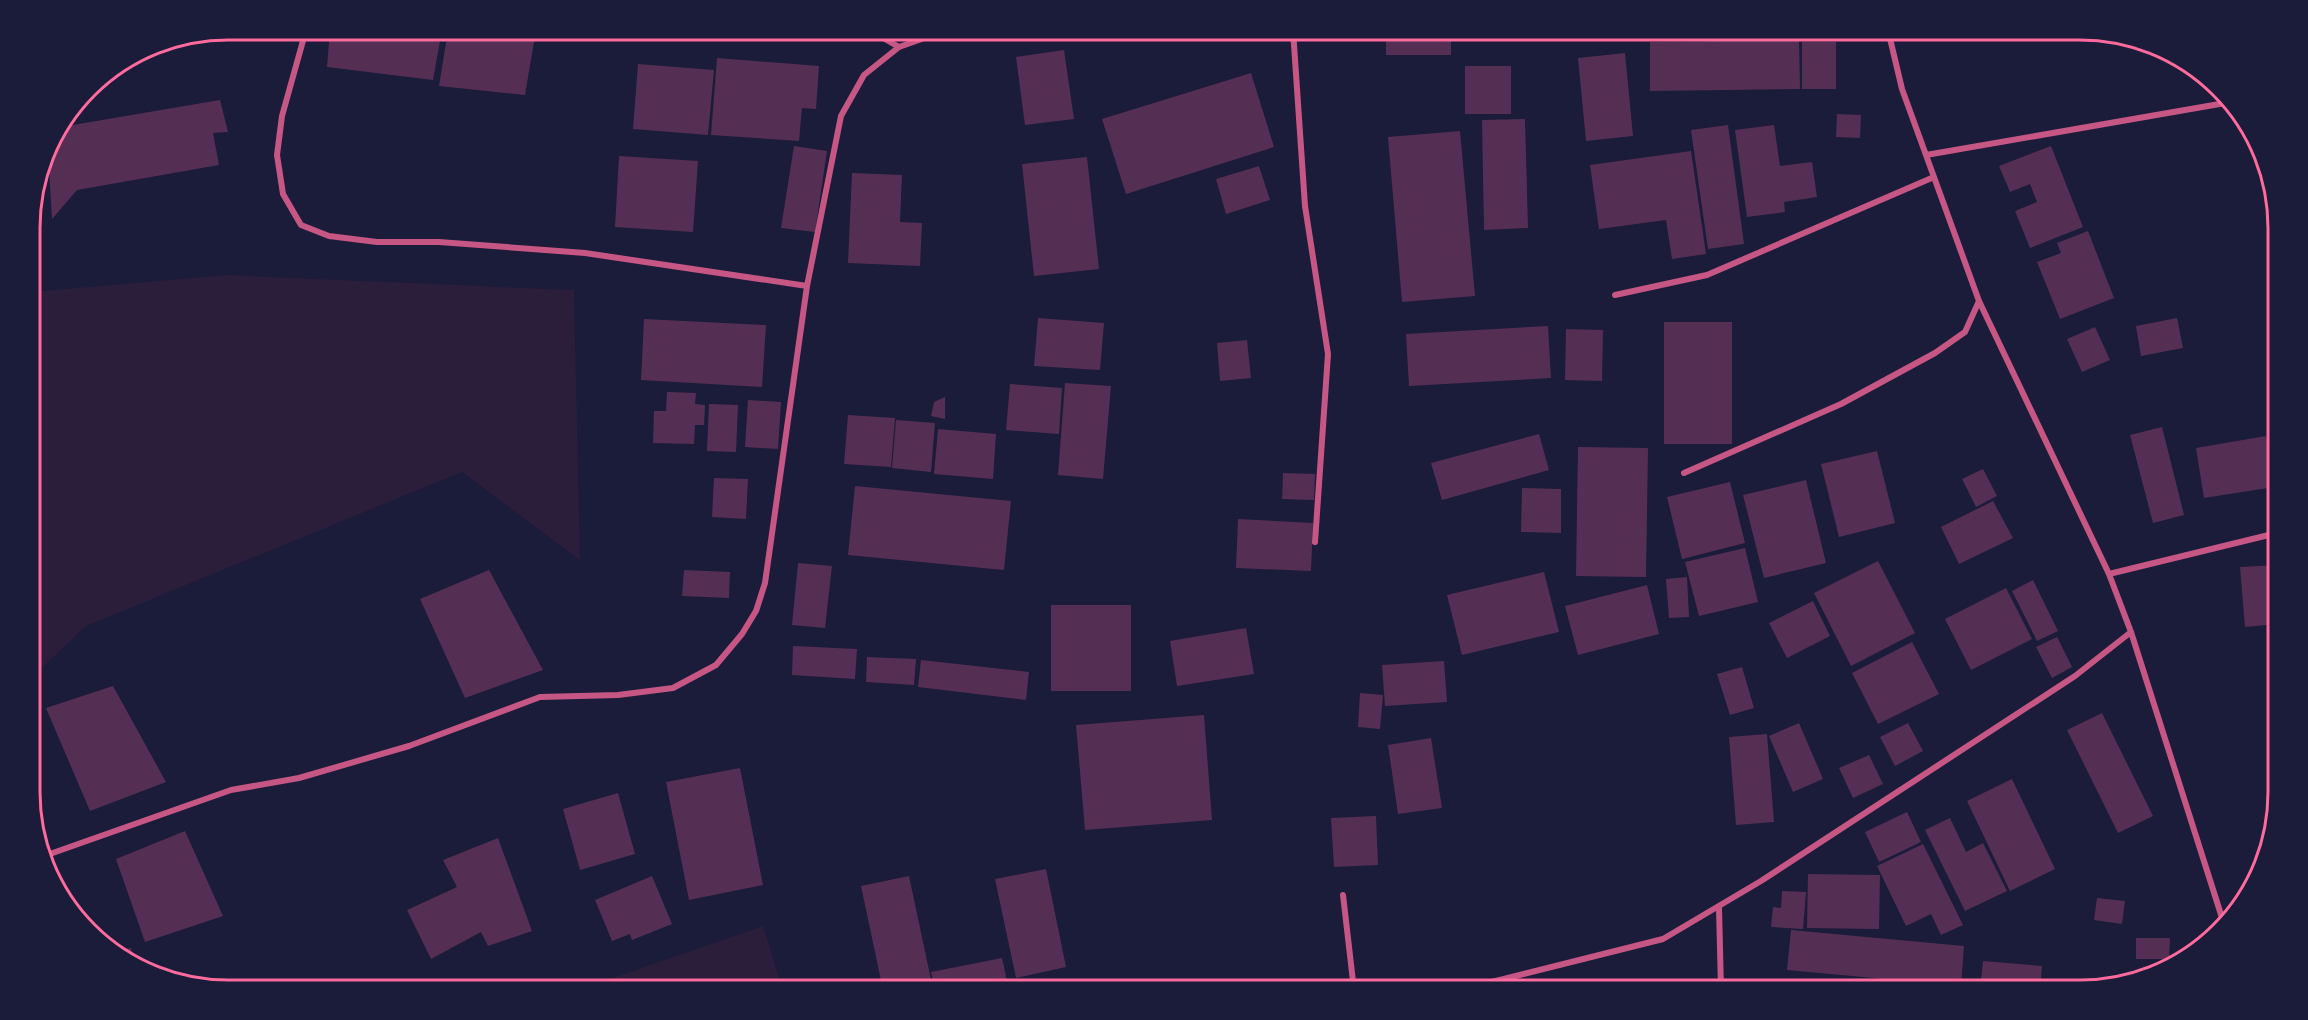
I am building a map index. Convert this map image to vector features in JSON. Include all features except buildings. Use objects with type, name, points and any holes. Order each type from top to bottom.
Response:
[{"type":"street","points":[[303,40],[282,116],[277,155],[283,194],[301,225],[329,236],[377,242],[439,242],[585,253],[807,286]]},
{"type":"street","points":[[887,40],[899,47]]},
{"type":"street","points":[[51,853],[231,790],[299,778],[409,746],[540,697],[618,695],[673,688],[716,665],[742,634],[756,611],[765,583],[807,286],[841,116],[864,75],[899,47],[914,40]]},
{"type":"street","points":[[1294,40],[1305,206],[1328,354],[1315,542]]},
{"type":"street","points":[[1890,40],[1902,89],[1978,301],[2109,574],[2131,632],[2221,914]]},
{"type":"street","points":[[1926,155],[2219,104]]},
{"type":"street","points":[[1615,295],[1707,275],[1934,177]]},
{"type":"street","points":[[1684,473],[1841,404],[1935,353],[1965,332],[1978,301]]},
{"type":"street","points":[[2109,574],[2268,535]]},
{"type":"street","points":[[1503,979],[1663,939],[1719,907],[2075,676],[2131,632]]},
{"type":"street","points":[[1343,895],[1353,979]]},
{"type":"street","points":[[1719,907],[1721,979]]},
{"type":"shaded area","points":[[227,275],[574,290],[580,560],[462,472],[86,626],[40,669],[41,291]]},
{"type":"shaded area","points":[[763,926],[780,980],[607,980]]}]
